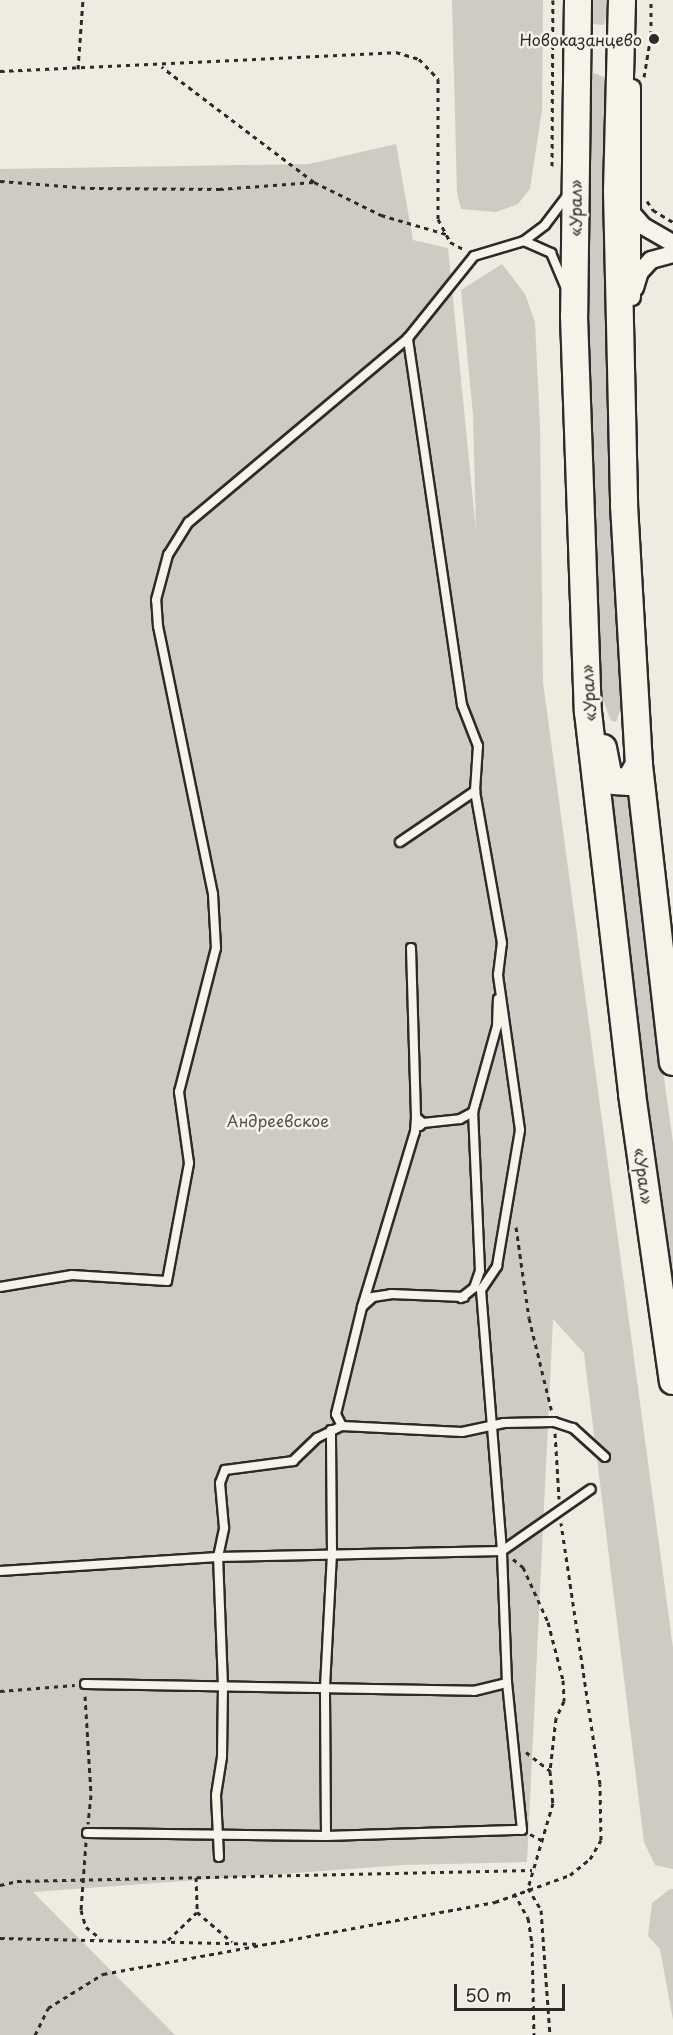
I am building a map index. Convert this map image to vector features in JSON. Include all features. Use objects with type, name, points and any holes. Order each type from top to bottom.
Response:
[{"type":"main road","name":"«Урал»","points":[[578,0],[574,316],[583,612],[600,821],[632,1094],[673,1382]]},
{"type":"main road","points":[[622,0],[617,191],[624,505],[639,765],[673,1062]]},
{"type":"main road","points":[[583,612],[595,636],[608,774],[614,781],[629,782],[639,765]]},
{"type":"street","points":[[630,0],[632,297]]},
{"type":"street","points":[[631,212],[643,226],[673,243]]},
{"type":"street","points":[[621,360],[632,297],[640,272],[651,260],[673,254]]},
{"type":"lane","points":[[0,1287],[72,1275],[167,1281],[189,1163],[179,1092],[216,948],[213,894],[158,626],[156,600],[168,555],[189,522],[408,338],[474,256],[524,241],[558,211],[575,180]]},
{"type":"lane","points":[[524,241],[551,253],[574,316]]},
{"type":"lane","points":[[408,338],[462,705],[478,746],[475,791],[502,943],[498,975],[497,1026],[473,1112],[480,1271],[474,1288],[461,1298]]},
{"type":"lane","points":[[400,842],[475,791]]},
{"type":"lane","points":[[342,1426],[336,1414],[362,1307],[420,1120],[411,948]]},
{"type":"lane","points":[[362,1307],[374,1298],[392,1294],[461,1298],[481,1290],[497,1266],[520,1130],[498,975]]},
{"type":"lane","points":[[420,1120],[460,1119],[473,1112]]},
{"type":"lane","points":[[87,1833],[326,1836],[522,1830],[507,1683],[502,1551],[481,1290]]},
{"type":"lane","points":[[219,1857],[220,1836],[216,1795],[222,1757],[223,1686],[218,1557],[224,1528],[220,1483],[225,1470],[293,1461],[331,1430],[342,1426],[411,1432],[462,1432],[492,1425],[554,1422],[573,1428],[605,1457]]},
{"type":"lane","points":[[326,1836],[325,1687],[332,1553],[331,1430]]},
{"type":"lane","points":[[0,1571],[218,1557],[502,1551],[591,1489]]},
{"type":"lane","points":[[85,1684],[474,1691],[507,1683]]},
{"type":"path","points":[[78,69],[83,0]]},
{"type":"path","points":[[552,166],[553,0]]},
{"type":"path","points":[[0,71],[161,66],[396,52],[419,59],[438,79],[438,219],[450,242],[474,256]]},
{"type":"path","points":[[161,66],[314,182],[381,215],[446,234]]},
{"type":"path","points":[[0,181],[90,188],[219,189],[314,182]]},
{"type":"path","points":[[35,2035],[48,2008],[103,1974],[495,1902],[514,1893],[570,1875],[590,1859],[601,1840],[600,1784],[560,1510],[554,1422],[530,1318],[516,1219]]},
{"type":"path","points":[[502,1551],[523,1567],[548,1622],[563,1680],[564,1701],[556,1718],[550,1771],[553,1803],[545,1842],[532,1870],[528,1888],[541,1910],[550,2035]]},
{"type":"path","points":[[0,1690],[85,1684],[91,1795],[81,1910],[86,1927],[100,1938]]},
{"type":"path","points":[[513,1742],[550,1771]]},
{"type":"path","points":[[0,1885],[83,1880],[532,1870]]},
{"type":"path","points":[[196,1877],[197,1912],[233,1943]]},
{"type":"path","points":[[514,1893],[528,1918],[532,1943],[534,2035]]},
{"type":"path","points":[[166,1941],[197,1912]]},
{"type":"path","points":[[0,1938],[100,1938],[264,1945]]},
{"type":"green space","points":[[452,0],[543,0],[542,110],[530,189],[518,204],[496,212],[461,209],[457,193]]},
{"type":"green space","points":[[587,0],[610,0],[604,25],[591,24]]},
{"type":"green space","points":[[594,73],[608,79],[615,542],[621,708],[616,722],[611,721],[602,697],[591,499],[586,85]]},
{"type":"green space","name":"Андреевское","points":[[396,144],[413,240],[448,248],[476,531],[473,415],[461,290],[502,264],[525,294],[535,322],[540,427],[543,682],[673,1648],[673,1869],[655,1865],[644,1842],[584,1353],[553,1319],[527,1862],[404,1865],[33,1892],[175,2035],[0,2035],[0,169],[309,164]]},
{"type":"green space","points":[[612,791],[628,791],[634,807],[647,954],[673,1143],[673,1305],[607,808]]},
{"type":"green space","points":[[673,1889],[673,2020],[660,1949],[648,1936],[652,1903]]},
{"type":"place","name":"Новоказанцево","points":[[654,39]]}]
